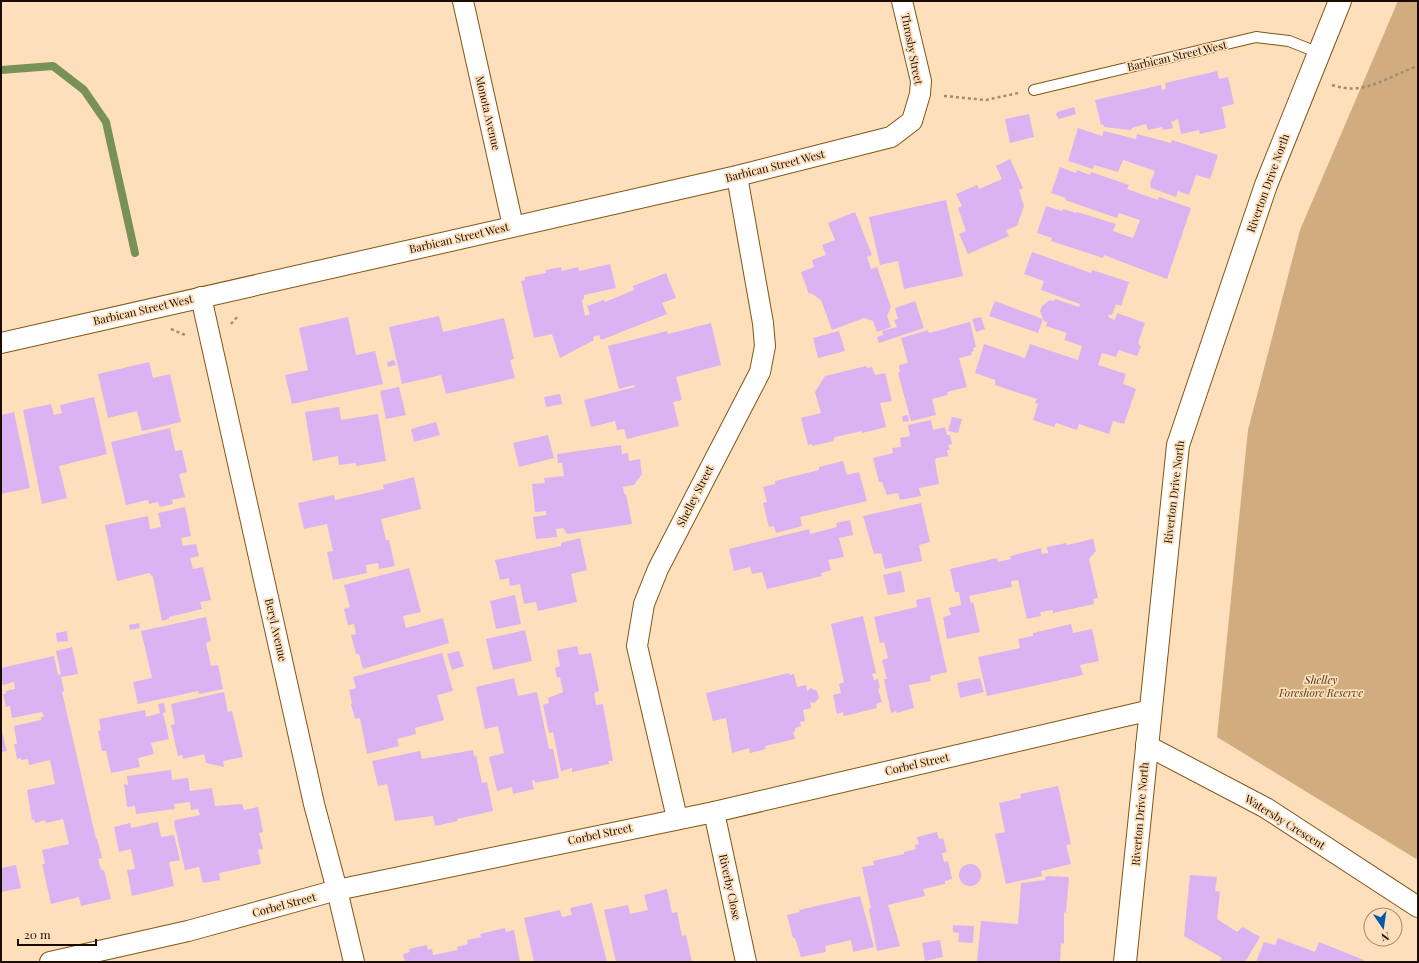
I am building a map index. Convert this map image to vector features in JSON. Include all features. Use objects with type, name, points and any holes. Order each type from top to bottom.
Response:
[{"type":"street","name":"Monota Avenue","points":[[463,1],[513,226]]},
{"type":"street","name":"Throsby Street","points":[[902,1],[921,81],[920,94],[912,120]]},
{"type":"street","name":"Riverton Drive North","points":[[1125,962],[1140,824],[1146,745],[1151,710],[1178,445],[1266,185],[1340,1]]},
{"type":"street","name":"Barbican Street West","points":[[1,343],[737,176],[890,136],[912,120]]},
{"type":"street","name":"Shelley Street","points":[[677,818],[638,646],[644,604],[658,569],[760,372],[764,346],[763,323],[737,176]]},
{"type":"street","name":"Beryl Avenue","points":[[201,297],[314,804],[354,962]]},
{"type":"street","name":"Corbel Street","points":[[50,962],[188,931],[337,890],[677,818],[714,812],[1151,710]]},
{"type":"street","name":"Watersby Crescent","points":[[1146,745],[1266,808],[1418,907]]},
{"type":"street","name":"Riverby Close","points":[[714,812],[746,962]]},
{"type":"lane","name":"Barbican Street West","points":[[1034,90],[1256,38],[1289,41],[1319,53]]},
{"type":"path","points":[[1310,76],[1345,89],[1368,88],[1393,75],[1415,67],[1418,68]]},
{"type":"path","points":[[920,94],[986,100],[1034,90]]},
{"type":"path","points":[[165,330],[172,329],[182,332],[190,341],[194,351],[229,343],[228,333],[231,325],[237,316],[242,314]]},
{"type":"green space","name":"Shelley Foreshore Reserve","points":[[1398,1],[1418,1],[1418,860],[1217,737],[1248,430],[1300,230]]},
{"type":"building","points":[[1217,71],[1219,79],[1228,77],[1234,104],[1222,107],[1226,128],[1200,134],[1199,130],[1181,134],[1178,119],[1171,122],[1173,128],[1163,130],[1162,127],[1148,130],[1146,124],[1132,128],[1131,130],[1104,127],[1103,124],[1101,125],[1095,100],[1161,85],[1162,90],[1166,89],[1165,83]]},
{"type":"building","points":[[1074,107],[1076,114],[1059,119],[1056,115],[1057,112]]},
{"type":"building","points":[[1029,114],[1034,137],[1010,143],[1005,119]]},
{"type":"building","points":[[1078,128],[1102,136],[1104,131],[1136,139],[1137,134],[1171,143],[1172,140],[1218,155],[1210,179],[1196,175],[1189,195],[1178,191],[1176,197],[1151,188],[1150,183],[1155,171],[1123,160],[1118,172],[1094,165],[1093,169],[1068,161]]},
{"type":"building","points":[[1010,159],[1023,188],[1019,190],[1024,206],[1017,226],[1006,230],[1009,236],[968,254],[959,234],[966,231],[958,208],[962,206],[956,194],[977,185],[979,189],[1002,179],[996,166]]},
{"type":"building","points":[[1060,167],[1076,173],[1077,170],[1090,175],[1091,172],[1129,185],[1127,189],[1158,200],[1159,197],[1191,208],[1167,279],[1104,255],[1103,258],[1051,241],[1052,238],[1037,233],[1046,206],[1062,211],[1063,209],[1077,212],[1116,224],[1113,231],[1133,238],[1140,220],[1119,213],[1117,218],[1065,200],[1066,198],[1051,193]]},
{"type":"building","points":[[946,200],[963,276],[904,289],[898,261],[880,265],[869,217]]},
{"type":"building","points":[[855,212],[872,255],[867,257],[871,269],[877,267],[891,307],[887,316],[891,327],[877,332],[873,321],[864,318],[832,330],[821,300],[811,293],[809,294],[801,272],[814,267],[812,260],[826,255],[822,245],[835,240],[828,223]]},
{"type":"building","points":[[1032,252],[1091,273],[1092,270],[1129,282],[1121,306],[1116,304],[1112,315],[1109,314],[1108,317],[1115,320],[1117,313],[1145,323],[1138,343],[1141,347],[1137,356],[1119,350],[1116,357],[1102,353],[1098,365],[1126,374],[1123,384],[1136,389],[1124,424],[1113,421],[1109,434],[1079,424],[1077,430],[1056,423],[1054,427],[1033,420],[1038,404],[1035,403],[1037,399],[995,385],[995,380],[975,373],[984,344],[1025,358],[1030,344],[1078,360],[1082,346],[1064,340],[1067,333],[1046,326],[1047,322],[1044,321],[1040,311],[1042,306],[1050,300],[1054,301],[1055,299],[1079,307],[1080,304],[1041,290],[1044,281],[1024,274]]},
{"type":"building","points":[[610,264],[616,288],[584,295],[582,301],[585,316],[590,314],[587,306],[604,300],[605,302],[634,290],[633,286],[666,273],[676,298],[662,303],[667,314],[601,340],[599,335],[593,337],[594,340],[560,358],[552,334],[534,338],[521,281],[525,280],[525,277],[546,273],[546,270],[561,267],[562,271],[578,267],[579,271]]},
{"type":"building","points":[[915,301],[924,328],[879,343],[877,337],[883,335],[882,331],[897,327],[894,320],[898,319],[895,308]]},
{"type":"building","points":[[995,301],[1043,319],[1038,333],[989,316]]},
{"type":"building","points":[[439,316],[443,332],[504,318],[514,359],[510,360],[515,378],[446,394],[441,375],[402,384],[389,327]]},
{"type":"building","points":[[348,317],[356,355],[375,351],[383,384],[292,404],[285,375],[308,370],[299,328]]},
{"type":"building","points":[[981,317],[985,329],[976,332],[972,319]]},
{"type":"building","points":[[970,322],[976,347],[973,348],[974,351],[971,352],[972,355],[959,358],[967,387],[947,392],[948,395],[932,399],[936,415],[911,421],[898,373],[900,372],[899,365],[908,363],[901,338],[928,330],[929,333]]},
{"type":"building","points":[[711,323],[721,365],[676,377],[682,400],[673,402],[679,426],[627,439],[624,429],[617,430],[615,421],[591,427],[584,400],[635,387],[634,385],[619,389],[608,346],[667,331],[668,334]]},
{"type":"building","points":[[839,331],[845,351],[818,358],[813,338]]},
{"type":"building","points":[[394,360],[396,365],[388,367],[387,362]]},
{"type":"building","points":[[149,362],[153,378],[170,374],[181,422],[142,431],[137,411],[108,418],[98,374]]},
{"type":"building","points":[[866,366],[867,368],[872,367],[875,375],[885,373],[892,401],[880,403],[886,427],[862,433],[862,431],[835,437],[833,441],[812,446],[812,444],[808,445],[801,418],[821,413],[815,392],[825,376]]},
{"type":"building","points":[[399,387],[406,415],[386,419],[380,391]]},
{"type":"building","points":[[560,394],[562,404],[546,407],[544,397]]},
{"type":"building","points":[[94,397],[107,454],[59,466],[67,498],[42,504],[23,410],[51,404],[54,415],[62,413],[60,405]]},
{"type":"building","points":[[339,407],[341,420],[378,414],[386,461],[356,466],[356,463],[339,465],[338,456],[313,461],[305,412]]},
{"type":"building","points":[[14,412],[30,488],[1,494],[1,415]]},
{"type":"building","points":[[908,415],[909,421],[903,422],[902,416]]},
{"type":"building","points":[[952,417],[962,419],[958,433],[948,431]]},
{"type":"building","points":[[931,420],[933,430],[945,427],[947,435],[950,435],[952,444],[948,445],[950,450],[947,450],[948,456],[936,458],[935,461],[939,484],[919,488],[921,496],[900,500],[898,493],[887,495],[882,482],[879,482],[873,458],[893,453],[892,448],[901,447],[900,438],[910,436],[908,425]]},
{"type":"building","points":[[436,422],[440,435],[414,442],[411,429]]},
{"type":"building","points":[[170,428],[175,451],[182,450],[187,472],[179,474],[185,497],[172,500],[173,504],[160,507],[158,502],[149,504],[148,500],[126,505],[111,442]]},
{"type":"building","points":[[548,435],[554,458],[519,467],[513,443]]},
{"type":"building","points":[[621,445],[622,454],[628,453],[629,461],[640,459],[642,474],[634,485],[623,487],[624,494],[626,494],[632,524],[567,534],[563,528],[556,529],[557,537],[536,539],[533,517],[546,515],[546,511],[535,512],[532,484],[545,483],[544,478],[564,476],[562,463],[558,463],[557,454]]},
{"type":"building","points":[[843,461],[847,475],[859,472],[867,501],[800,517],[802,526],[776,533],[774,526],[769,527],[763,503],[767,502],[763,487],[775,484],[775,481],[819,470],[819,467]]},
{"type":"building","points":[[414,477],[421,509],[381,519],[386,540],[389,540],[395,566],[379,569],[378,563],[366,565],[367,573],[333,580],[327,552],[333,551],[327,524],[304,529],[298,503],[334,495],[335,500],[384,489],[383,485]]},
{"type":"building","points":[[921,503],[930,542],[919,545],[922,561],[885,569],[881,553],[874,554],[863,516]]},
{"type":"building","points":[[185,507],[191,536],[181,538],[183,546],[196,544],[199,556],[190,558],[193,569],[203,567],[211,600],[200,602],[202,609],[169,617],[169,619],[162,621],[153,577],[149,573],[117,581],[105,525],[148,516],[150,529],[161,527],[158,513]]},
{"type":"building","points":[[850,520],[853,535],[839,538],[844,557],[828,560],[831,570],[821,573],[822,576],[767,589],[762,572],[752,574],[750,567],[734,571],[729,549],[809,529],[810,534],[837,527],[836,523]]},
{"type":"building","points":[[580,538],[587,570],[571,574],[577,602],[538,611],[536,602],[524,604],[520,584],[510,586],[509,578],[500,580],[495,560],[561,546],[561,543]]},
{"type":"building","points":[[1093,539],[1096,551],[1089,559],[1098,598],[1093,599],[1094,604],[1053,613],[1053,610],[1040,612],[1041,616],[1027,619],[1018,580],[1011,581],[1012,587],[969,596],[971,603],[973,602],[980,632],[947,639],[943,617],[951,615],[949,608],[961,605],[959,592],[955,592],[950,569],[997,558],[998,562],[1011,559],[1010,556],[1041,548],[1042,554],[1048,553],[1047,547],[1066,543],[1067,545]]},
{"type":"building","points":[[409,568],[421,612],[403,616],[406,628],[443,618],[449,643],[363,669],[359,654],[356,654],[351,635],[356,634],[354,624],[348,625],[344,609],[350,607],[344,585]]},
{"type":"building","points":[[901,571],[905,592],[888,595],[883,575]]},
{"type":"building","points":[[515,595],[521,624],[496,629],[490,601]]},
{"type":"building","points":[[930,597],[947,672],[930,676],[931,681],[909,685],[914,708],[897,713],[896,711],[891,713],[884,679],[887,679],[882,660],[888,658],[884,642],[880,643],[874,617],[917,607],[916,600]]},
{"type":"building","points":[[863,616],[876,673],[872,674],[874,680],[878,679],[880,688],[878,689],[882,702],[876,704],[877,708],[844,716],[843,712],[837,714],[833,695],[841,693],[839,684],[844,682],[831,624]]},
{"type":"building","points":[[206,617],[211,641],[206,643],[211,666],[218,665],[223,689],[199,694],[198,691],[138,704],[133,682],[152,678],[141,631]]},
{"type":"building","points":[[139,623],[140,628],[130,630],[129,625]]},
{"type":"building","points":[[1071,624],[1073,633],[1092,629],[1099,661],[1080,665],[1083,675],[987,696],[978,657],[1020,648],[1018,639],[1033,636],[1033,633]]},
{"type":"building","points":[[525,630],[532,661],[493,670],[486,639]]},
{"type":"building","points":[[67,631],[68,641],[57,642],[56,633]]},
{"type":"building","points":[[577,646],[579,655],[591,653],[599,691],[594,693],[596,705],[603,704],[613,761],[608,761],[609,764],[572,772],[572,768],[561,771],[553,732],[549,733],[543,705],[549,703],[548,698],[563,692],[560,677],[557,678],[555,668],[560,666],[557,650]]},
{"type":"building","points":[[72,647],[78,674],[61,677],[64,691],[62,692],[96,839],[97,838],[102,858],[98,859],[101,870],[104,870],[111,899],[81,906],[79,897],[51,904],[42,864],[45,864],[42,850],[69,844],[63,819],[46,823],[45,820],[35,823],[34,819],[32,820],[27,790],[55,784],[50,760],[29,765],[28,759],[17,759],[14,744],[17,744],[14,726],[41,720],[41,717],[44,717],[42,712],[12,718],[10,706],[6,707],[3,694],[6,694],[6,691],[15,689],[14,682],[3,685],[1,674],[1,668],[54,656],[58,675],[61,674],[56,651]]},
{"type":"building","points":[[459,651],[464,666],[452,670],[447,654]]},
{"type":"building","points":[[442,653],[453,691],[437,695],[444,720],[415,728],[416,734],[397,739],[399,746],[367,754],[360,718],[355,719],[351,704],[349,690],[356,688],[353,677]]},
{"type":"building","points":[[789,673],[790,675],[794,674],[797,687],[806,685],[807,691],[811,688],[817,691],[819,698],[814,703],[810,702],[811,708],[803,710],[805,721],[800,722],[801,726],[795,728],[795,732],[793,732],[795,739],[765,746],[766,749],[750,753],[749,748],[732,753],[726,718],[713,721],[706,693]]},
{"type":"building","points":[[514,678],[518,696],[537,692],[549,749],[553,749],[559,778],[535,783],[535,780],[532,781],[534,789],[513,794],[512,787],[497,791],[489,757],[504,753],[498,726],[485,729],[476,687]]},
{"type":"building","points":[[980,678],[984,692],[960,698],[957,683]]},
{"type":"building","points":[[224,692],[228,712],[232,711],[243,757],[223,761],[224,767],[206,763],[204,754],[183,759],[182,755],[178,756],[171,725],[175,724],[171,704]]},
{"type":"building","points":[[164,703],[166,712],[163,713],[169,739],[151,743],[154,754],[138,758],[140,767],[111,773],[106,751],[102,751],[98,731],[101,730],[99,719],[145,710],[146,717],[160,713],[158,704]]},
{"type":"building","points":[[1,728],[7,751],[1,752]]},
{"type":"building","points":[[473,750],[474,757],[476,755],[482,783],[487,782],[493,811],[457,819],[458,821],[435,826],[433,816],[395,821],[387,784],[378,786],[372,761],[420,751],[422,759]]},
{"type":"building","points":[[171,770],[172,780],[188,778],[190,791],[212,788],[215,806],[242,804],[244,810],[258,807],[263,832],[259,833],[263,849],[258,850],[261,864],[219,873],[220,880],[203,883],[199,867],[185,870],[174,823],[175,820],[200,815],[198,809],[191,810],[190,802],[174,804],[175,809],[136,814],[135,806],[127,807],[124,784],[128,785],[127,776]]},
{"type":"building","points":[[1058,786],[1071,844],[1066,845],[1071,864],[1041,871],[1042,876],[1006,884],[995,834],[1005,832],[999,803],[1021,798],[1020,794]]},
{"type":"building","points":[[158,822],[161,837],[174,835],[180,860],[169,862],[174,886],[132,896],[127,870],[135,869],[131,849],[119,852],[114,827],[130,823],[131,828]]},
{"type":"building","points":[[937,832],[939,839],[943,838],[947,852],[942,853],[944,862],[948,861],[952,879],[945,881],[945,884],[923,889],[925,896],[888,905],[900,946],[877,951],[869,909],[871,908],[862,867],[874,865],[873,861],[904,854],[904,852],[916,849],[915,845],[919,844],[917,837]]},
{"type":"building","points":[[970,864],[978,867],[981,875],[978,883],[970,886],[962,883],[959,875],[962,867]]},
{"type":"building","points":[[16,865],[21,888],[1,892],[1,868]]},
{"type":"building","points":[[1190,875],[1217,877],[1215,891],[1220,892],[1217,919],[1237,932],[1243,927],[1260,937],[1245,962],[1219,962],[1222,958],[1184,936]]},
{"type":"building","points":[[1045,877],[1069,877],[1066,913],[1064,912],[1064,944],[1061,943],[1060,962],[977,962],[981,921],[1018,924],[1021,883],[1045,880]]},
{"type":"building","points":[[667,889],[672,913],[677,912],[682,936],[686,935],[692,962],[616,962],[604,910],[628,905],[630,914],[648,910],[644,895]]},
{"type":"building","points":[[860,896],[874,947],[853,952],[851,940],[825,946],[826,952],[801,957],[795,938],[793,938],[787,915],[800,912],[799,910]]},
{"type":"building","points":[[592,903],[607,962],[534,962],[524,918],[560,910],[562,917],[572,915],[570,908]]},
{"type":"building","points":[[953,925],[974,926],[973,943],[958,942],[959,933],[953,932]]},
{"type":"building","points":[[505,928],[506,932],[514,930],[520,962],[405,962],[403,954],[410,952],[409,949],[427,945],[428,950],[432,949],[433,955],[458,950],[457,947],[468,944],[467,940],[481,937],[480,934]]},
{"type":"building","points":[[1278,938],[1315,952],[1319,942],[1364,960],[1363,962],[1256,962],[1264,942],[1275,945]]},
{"type":"building","points":[[940,940],[943,957],[925,961],[922,943]]},
{"type":"waterway","points":[[1,70],[53,66],[84,90],[106,122],[135,253]]}]
